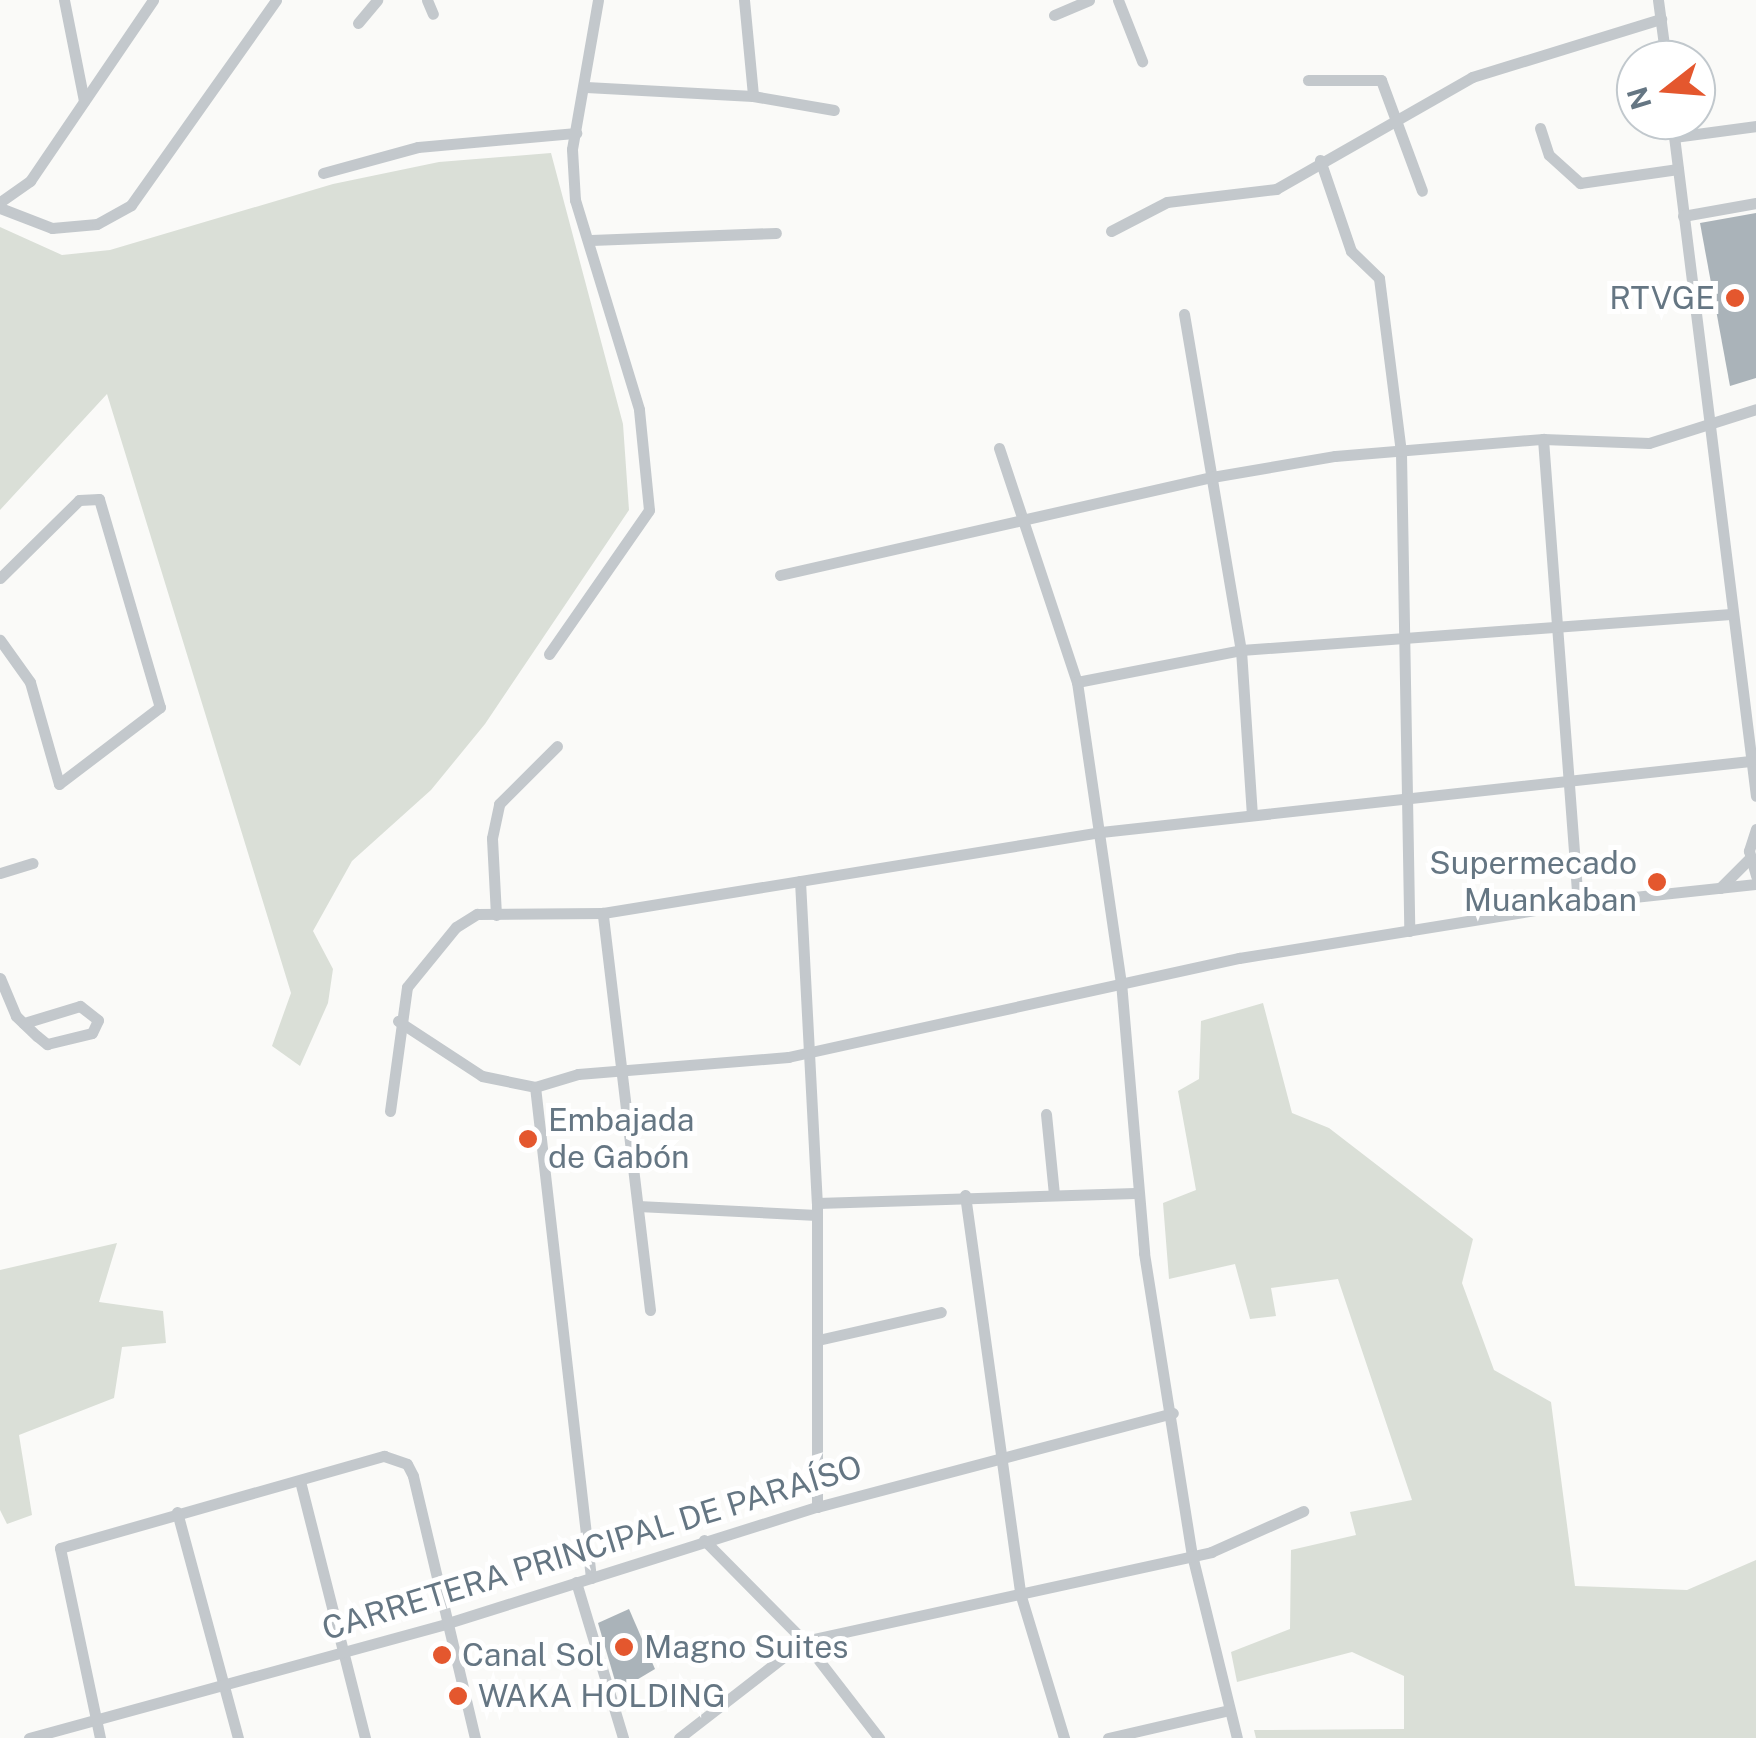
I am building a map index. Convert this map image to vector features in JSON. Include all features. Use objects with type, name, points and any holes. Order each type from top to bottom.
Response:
[{"type":"street","points":[[64,0],[84,101]]},
{"type":"street","points":[[152,0],[30,181],[0,205],[52,228],[97,224],[131,205],[276,0]]},
{"type":"street","points":[[358,23],[377,0]]},
{"type":"street","points":[[427,0],[433,14]]},
{"type":"street","points":[[549,654],[650,510],[640,408],[575,200],[576,133],[598,0]]},
{"type":"street","points":[[744,0],[752,96]]},
{"type":"street","points":[[1054,14],[1089,0]]},
{"type":"street","points":[[1118,0],[1142,61]]},
{"type":"street","points":[[1658,0],[1664,40]]},
{"type":"street","points":[[1111,231],[1167,202],[1262,195],[1320,160],[1397,124],[1513,60],[1661,20]]},
{"type":"street","points":[[1308,80],[1381,80],[1422,192]]},
{"type":"street","points":[[586,87],[752,96],[834,110]]},
{"type":"street","points":[[1716,131],[1756,126]]},
{"type":"street","points":[[1540,128],[1549,155],[1580,183],[1678,169]]},
{"type":"street","points":[[323,173],[418,147],[576,133]]},
{"type":"street","points":[[1674,140],[1756,796]]},
{"type":"street","points":[[1320,160],[1352,252],[1379,278],[1401,454],[1401,641],[1409,931]]},
{"type":"street","points":[[1683,216],[1756,203]]},
{"type":"street","points":[[590,240],[776,234]]},
{"type":"street","points":[[1184,314],[1241,650],[1252,815]]},
{"type":"street","points":[[780,575],[1019,524],[1212,476],[1543,438],[1649,443],[1756,409]]},
{"type":"street","points":[[1543,438],[1558,630],[1564,778],[1578,903]]},
{"type":"street","points":[[998,448],[1019,524],[1076,682],[1102,832],[1121,982],[1136,1192],[1192,1555],[1236,1738]]},
{"type":"street","points":[[0,578],[78,500],[99,499],[160,707],[59,784],[26,672],[0,640]]},
{"type":"street","points":[[1076,682],[1241,650],[1558,630],[1731,614]]},
{"type":"street","points":[[496,915],[492,838],[500,804],[556,746]]},
{"type":"street","points":[[390,1111],[398,1020],[418,967],[470,916],[603,914],[1102,832],[1404,802],[1564,778],[1750,761]]},
{"type":"street","points":[[1717,891],[1748,860],[1756,828]]},
{"type":"street","points":[[1748,860],[1756,876]]},
{"type":"street","points":[[0,873],[33,863]]},
{"type":"street","points":[[800,881],[817,1209],[817,1507]]},
{"type":"street","points":[[398,1020],[482,1076],[535,1087],[626,1070],[808,1050],[1121,982],[1409,931],[1578,903],[1756,884]]},
{"type":"street","points":[[603,914],[626,1070],[650,1310]]},
{"type":"street","points":[[0,978],[24,1023],[52,1044],[92,1033],[98,1020],[80,1006],[24,1023]]},
{"type":"street","points":[[535,1087],[592,1578]]},
{"type":"street","points":[[1046,1114],[1054,1194]]},
{"type":"street","points":[[638,1206],[817,1209],[965,1195],[1136,1192]]},
{"type":"street","points":[[965,1195],[998,1457],[1020,1593],[1064,1738]]},
{"type":"street","points":[[818,1340],[941,1312]]},
{"type":"street","name":"CARRETERA PRINCIPAL DE PARAÍSO","points":[[29,1738],[448,1623],[817,1507],[1173,1413]]},
{"type":"street","points":[[100,1738],[56,1553],[177,1512],[384,1456],[407,1464],[475,1738]]},
{"type":"street","points":[[300,1480],[364,1738]]},
{"type":"street","points":[[679,1738],[804,1640],[1240,1544],[1304,1511]]},
{"type":"street","points":[[177,1512],[220,1686],[238,1738]]},
{"type":"street","points":[[704,1540],[804,1640],[878,1738]]},
{"type":"street","points":[[576,1582],[623,1738]]},
{"type":"street","points":[[1108,1738],[1229,1710]]},
{"type":"shaded area","points":[[551,153],[623,424],[629,510],[485,724],[431,790],[352,861],[313,931],[333,969],[328,1003],[300,1066],[272,1046],[291,993],[107,394],[0,510],[0,227],[62,255],[110,250],[333,184],[439,162]]},
{"type":"shaded area","points":[[1263,1003],[1292,1113],[1329,1128],[1473,1239],[1462,1283],[1494,1370],[1551,1402],[1575,1586],[1687,1590],[1756,1560],[1756,1738],[1256,1738],[1254,1730],[1404,1729],[1404,1676],[1352,1652],[1237,1682],[1231,1652],[1290,1629],[1291,1550],[1356,1535],[1350,1512],[1412,1500],[1338,1279],[1271,1288],[1276,1316],[1250,1319],[1235,1264],[1169,1279],[1163,1203],[1196,1190],[1178,1091],[1199,1079],[1201,1021]]},
{"type":"shaded area","points":[[117,1243],[99,1302],[163,1311],[166,1343],[122,1347],[114,1398],[19,1435],[32,1515],[7,1524],[0,1510],[0,1270]]},
{"type":"building","name":"RTVGE","points":[[1756,213],[1756,378],[1730,386],[1700,223]]},
{"type":"building","name":"Magno Suites","points":[[629,1609],[655,1669],[618,1691],[598,1623]]},
{"type":"place","name":"RTVGE","points":[[1735,298]]},
{"type":"place","name":"Supermecado Muankaban","points":[[1657,882]]},
{"type":"place","name":"Embajada de Gabón","points":[[528,1139]]},
{"type":"place","name":"Magno Suites","points":[[624,1647]]},
{"type":"place","name":"Canal Sol","points":[[442,1655]]},
{"type":"place","name":"WAKA HOLDING","points":[[458,1696]]}]
